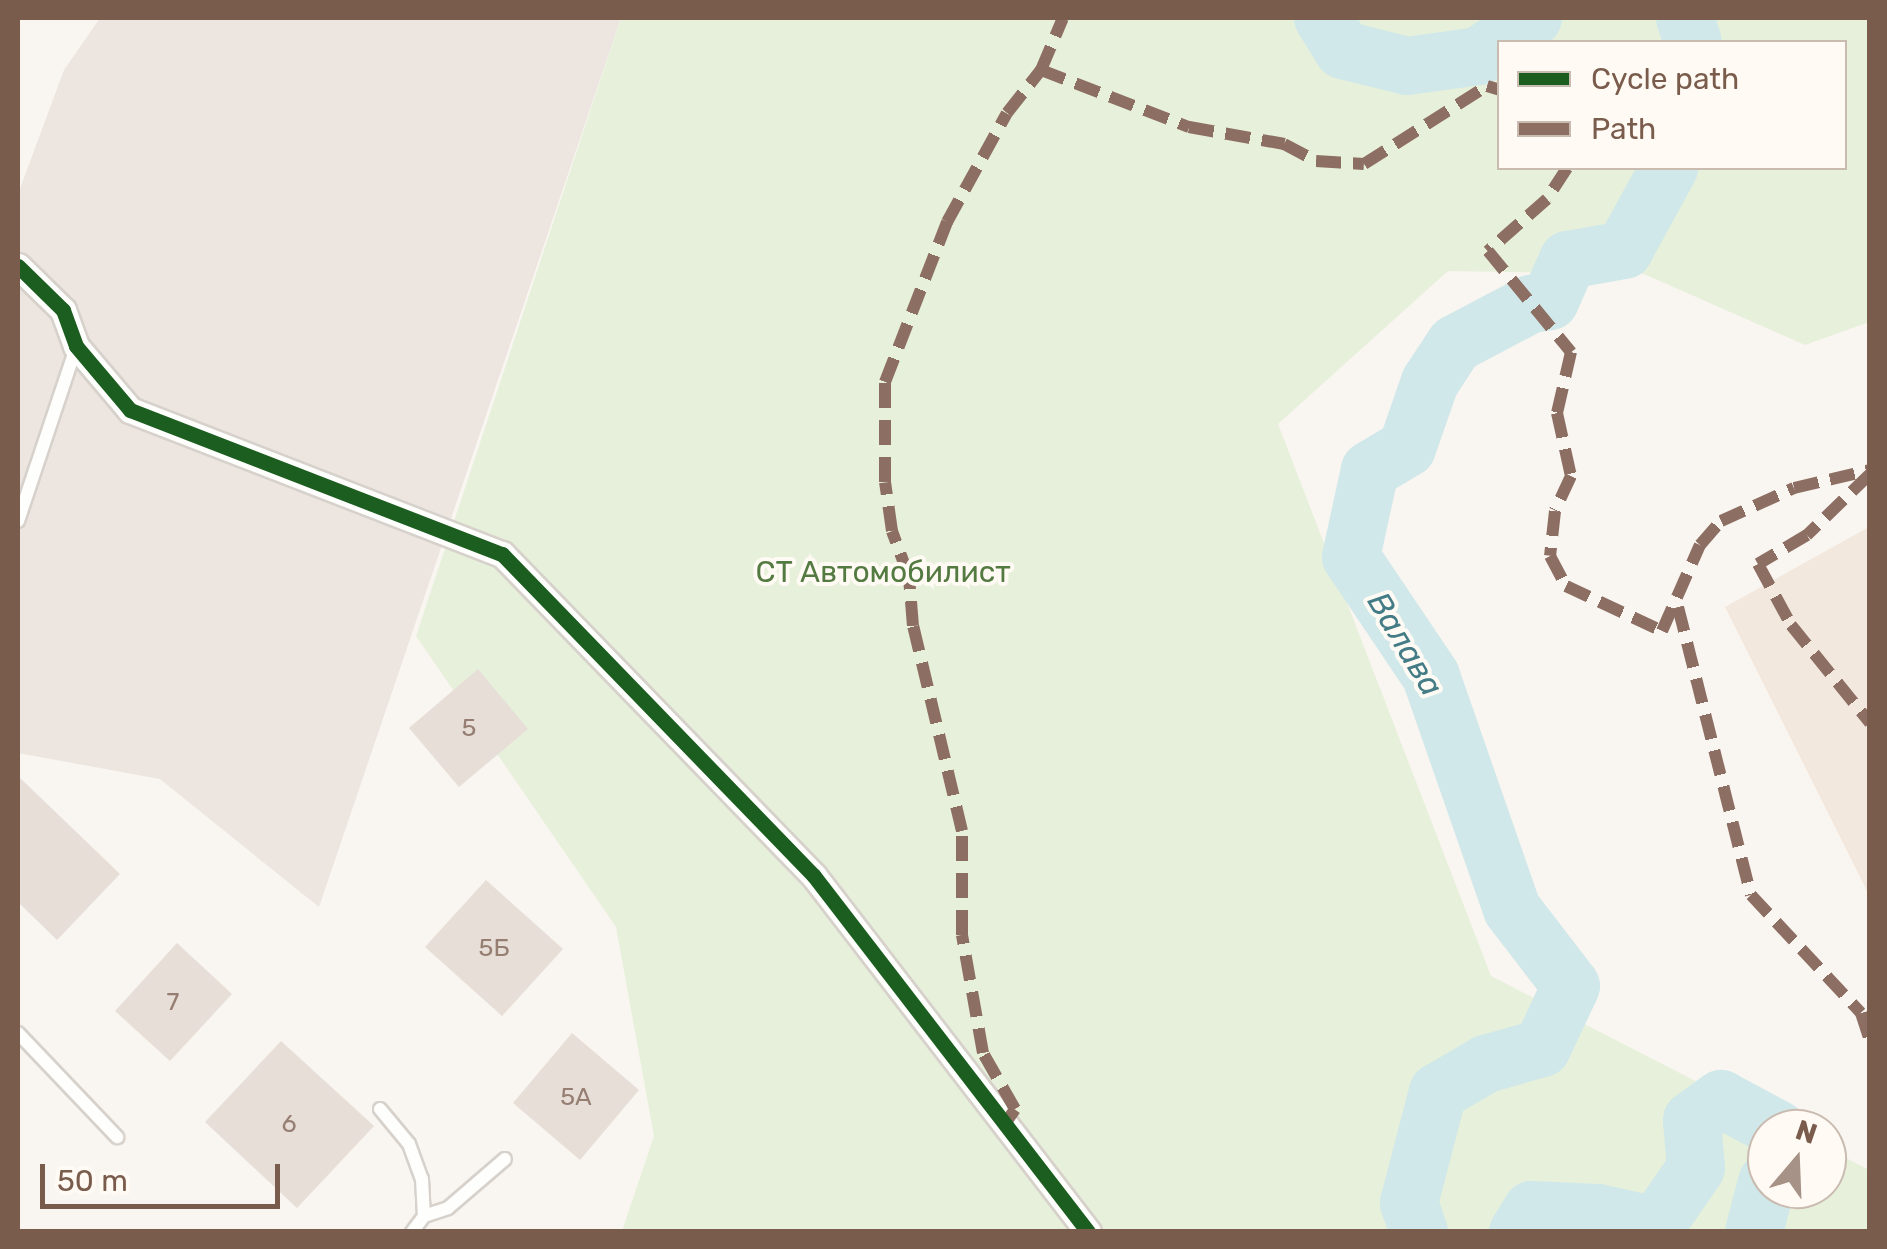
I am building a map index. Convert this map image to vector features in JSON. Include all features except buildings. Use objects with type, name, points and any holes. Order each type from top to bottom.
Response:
[{"type":"street","points":[[18,266],[62,310],[76,346],[130,410],[502,554],[814,876],[1088,1232]]},
{"type":"lane","points":[[18,521],[76,346]]},
{"type":"lane","points":[[18,1033],[118,1138]]},
{"type":"lane","points":[[380,1109],[409,1144],[422,1179],[424,1216]]},
{"type":"lane","points":[[412,1232],[424,1216],[448,1208],[505,1159]]},
{"type":"shaded area","points":[[100,18],[621,18],[319,907],[160,779],[18,753],[18,194],[64,70]]},
{"type":"shaded area","points":[[1869,527],[1869,895],[1725,607]]},
{"type":"green space","name":"СТ Автомобилист","points":[[621,18],[1869,18],[1869,322],[1805,345],[1644,274],[1448,271],[1278,424],[1491,976],[1750,1109],[1747,1109],[1747,1209],[1847,1209],[1847,1158],[1869,1170],[1869,1231],[622,1231],[654,1136],[616,927],[416,636]]},
{"type":"waterway","name":"Валава","points":[[1323,18],[1343,50],[1407,66],[1479,56],[1497,43]]},
{"type":"waterway","name":"Валава","points":[[1502,40],[1533,18]]},
{"type":"waterway","name":"Валава","points":[[1685,18],[1692,40]]},
{"type":"waterway","name":"Валава","points":[[1419,1232],[1409,1203],[1438,1092],[1486,1064],[1542,1048],[1571,986],[1512,909],[1431,676],[1351,557],[1370,470],[1407,448],[1430,382],[1455,344],[1531,304],[1550,301],[1568,260],[1624,250],[1668,170]]},
{"type":"waterway","name":"Валава","points":[[1518,1232],[1532,1210],[1598,1213],[1656,1226],[1696,1168],[1692,1120],[1721,1099],[1747,1113]]},
{"type":"waterway","name":"Валава","points":[[1754,1232],[1760,1209]]},
{"type":"marked path","points":[[1004,1125],[1015,1109],[983,1053],[962,935],[962,831],[913,626],[909,577],[892,531],[885,482],[885,382],[947,222],[1007,113],[1041,70],[1063,18]]},
{"type":"marked path","points":[[1041,70],[1189,127],[1284,144],[1316,161],[1364,164],[1487,86],[1497,89]]},
{"type":"marked path","points":[[1566,170],[1547,199],[1488,251],[1571,352],[1557,413],[1571,476],[1555,511],[1550,556],[1566,586],[1662,631],[1700,545],[1721,521],[1794,488],[1870,470]]},
{"type":"marked path","points":[[1870,474],[1807,535],[1758,564],[1791,625],[1870,723]]},
{"type":"marked path","points":[[1678,607],[1751,895],[1861,1013],[1870,1041]]},
{"type":"cycle path","points":[[18,266],[63,310],[76,346],[130,410],[502,554],[814,876],[1088,1232]]}]
